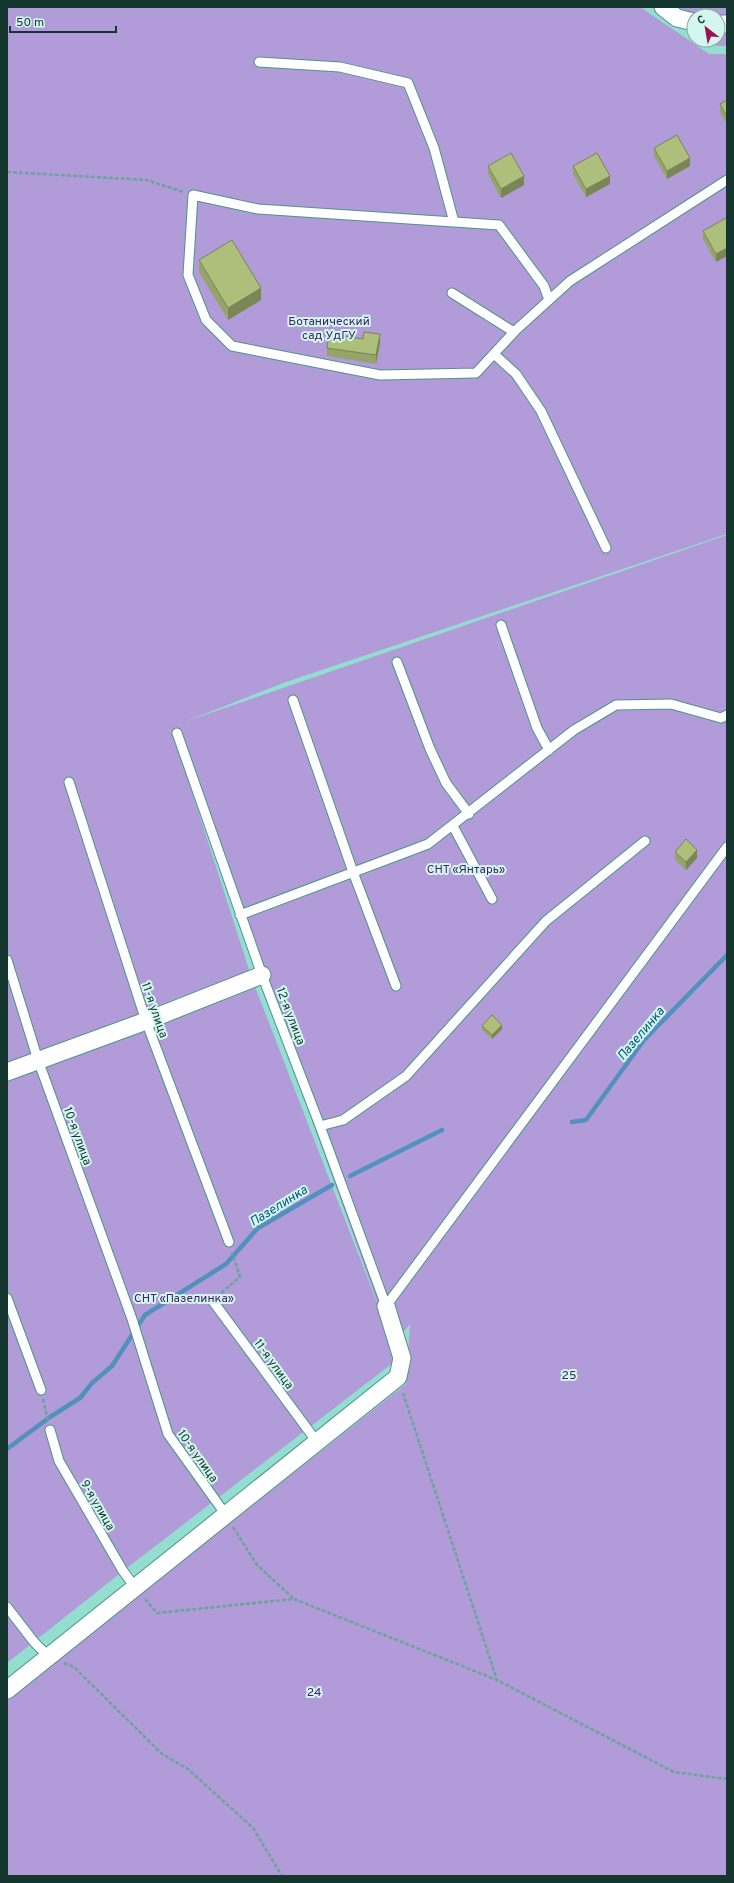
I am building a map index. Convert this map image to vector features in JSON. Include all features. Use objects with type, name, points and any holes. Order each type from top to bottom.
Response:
[{"type":"street","points":[[663,7],[677,18],[686,20]]},
{"type":"street","points":[[7,1072],[146,1021],[262,975]]},
{"type":"street","points":[[7,1690],[398,1377],[402,1358],[386,1306]]},
{"type":"lane","points":[[258,62],[340,67],[408,82],[434,148],[454,222]]},
{"type":"lane","points":[[549,300],[544,286],[499,225],[258,209],[193,195],[188,275],[206,320],[232,346],[380,375],[476,373],[514,332],[570,281],[727,180]]},
{"type":"lane","points":[[452,293],[514,332]]},
{"type":"lane","points":[[494,354],[516,374],[541,411],[606,548]]},
{"type":"lane","points":[[502,625],[537,728],[549,750]]},
{"type":"lane","points":[[397,662],[430,749],[446,783],[469,814]]},
{"type":"lane","points":[[293,700],[353,872],[396,986]]},
{"type":"lane","points":[[240,916],[428,844],[469,814],[574,730],[616,705],[671,704],[721,718],[727,715]]},
{"type":"lane","name":"12-я улица","points":[[177,733],[240,916],[320,1126],[386,1306]]},
{"type":"lane","name":"11-я улица","points":[[69,782],[146,1021],[229,1242]]},
{"type":"lane","points":[[453,826],[492,899]]},
{"type":"lane","points":[[320,1126],[343,1120],[406,1076],[546,921],[645,841]]},
{"type":"lane","points":[[386,1306],[727,847]]},
{"type":"lane","name":"10-я улица","points":[[7,960],[38,1060],[132,1319],[168,1434],[226,1515]]},
{"type":"lane","points":[[7,1298],[41,1390]]},
{"type":"lane","name":"11-я улица","points":[[212,1300],[317,1442]]},
{"type":"lane","name":"9-я улица","points":[[50,1430],[59,1461],[123,1571],[135,1587]]},
{"type":"lane","points":[[7,1606],[34,1642],[49,1657]]},
{"type":"path","points":[[7,172],[147,180],[193,195]]},
{"type":"path","points":[[212,1300],[240,1277],[234,1261]]},
{"type":"path","points":[[398,1377],[497,1680]]},
{"type":"path","points":[[226,1515],[258,1565],[294,1599],[497,1680],[674,1772],[727,1779]]},
{"type":"path","points":[[135,1587],[157,1613],[294,1599]]},
{"type":"path","points":[[49,1657],[74,1667],[162,1754],[188,1769],[223,1799],[253,1828],[282,1876]]},
{"type":"green space","points":[[7,7],[640,7],[686,38],[686,48],[700,48],[709,54],[727,54],[727,534],[283,683],[184,722],[727,535],[727,1876],[7,1876],[7,1699],[406,1384],[410,1324],[393,1346],[394,1362],[123,1571],[7,1663]],"holes":[[[177,745],[383,1318],[252,979]]]},
{"type":"green space","points":[[674,7],[727,7],[727,46],[726,8],[686,8],[686,20]]},
{"type":"building","points":[[727,100],[727,117],[720,104]]},
{"type":"building","points":[[677,135],[690,158],[667,171],[654,148]]},
{"type":"building","points":[[511,153],[524,176],[501,189],[488,166]]},
{"type":"building","points":[[597,153],[610,176],[586,189],[573,166]]},
{"type":"building","points":[[726,218],[727,248],[716,254],[703,231]]},
{"type":"building","points":[[232,240],[261,288],[228,308],[199,260]]},
{"type":"building","points":[[364,332],[380,334],[376,355],[327,348],[329,334],[363,339]]},
{"type":"building","points":[[686,839],[697,850],[686,862],[675,852]]},
{"type":"building","points":[[492,1015],[502,1025],[492,1035],[482,1026]]},
{"type":"waterway","name":"Пазелинка","points":[[572,1122],[586,1120],[644,1040],[727,955]]},
{"type":"waterway","name":"Пазелинка","points":[[350,1176],[442,1130]]},
{"type":"waterway","name":"Пазелинка","points":[[7,1449],[50,1417],[80,1398],[92,1383],[112,1366],[145,1315],[226,1264],[258,1228],[332,1185]]},
{"type":"park label","name":"Ботанический сад УдГУ","points":[[329,328]]},
{"type":"park label","name":"СНТ «Янтарь»","points":[[466,869]]},
{"type":"park label","name":"СНТ «Пазелинка»","points":[[184,1298]]},
{"type":"park label","name":"25","points":[[569,1375]]},
{"type":"park label","name":"24","points":[[314,1692]]}]
